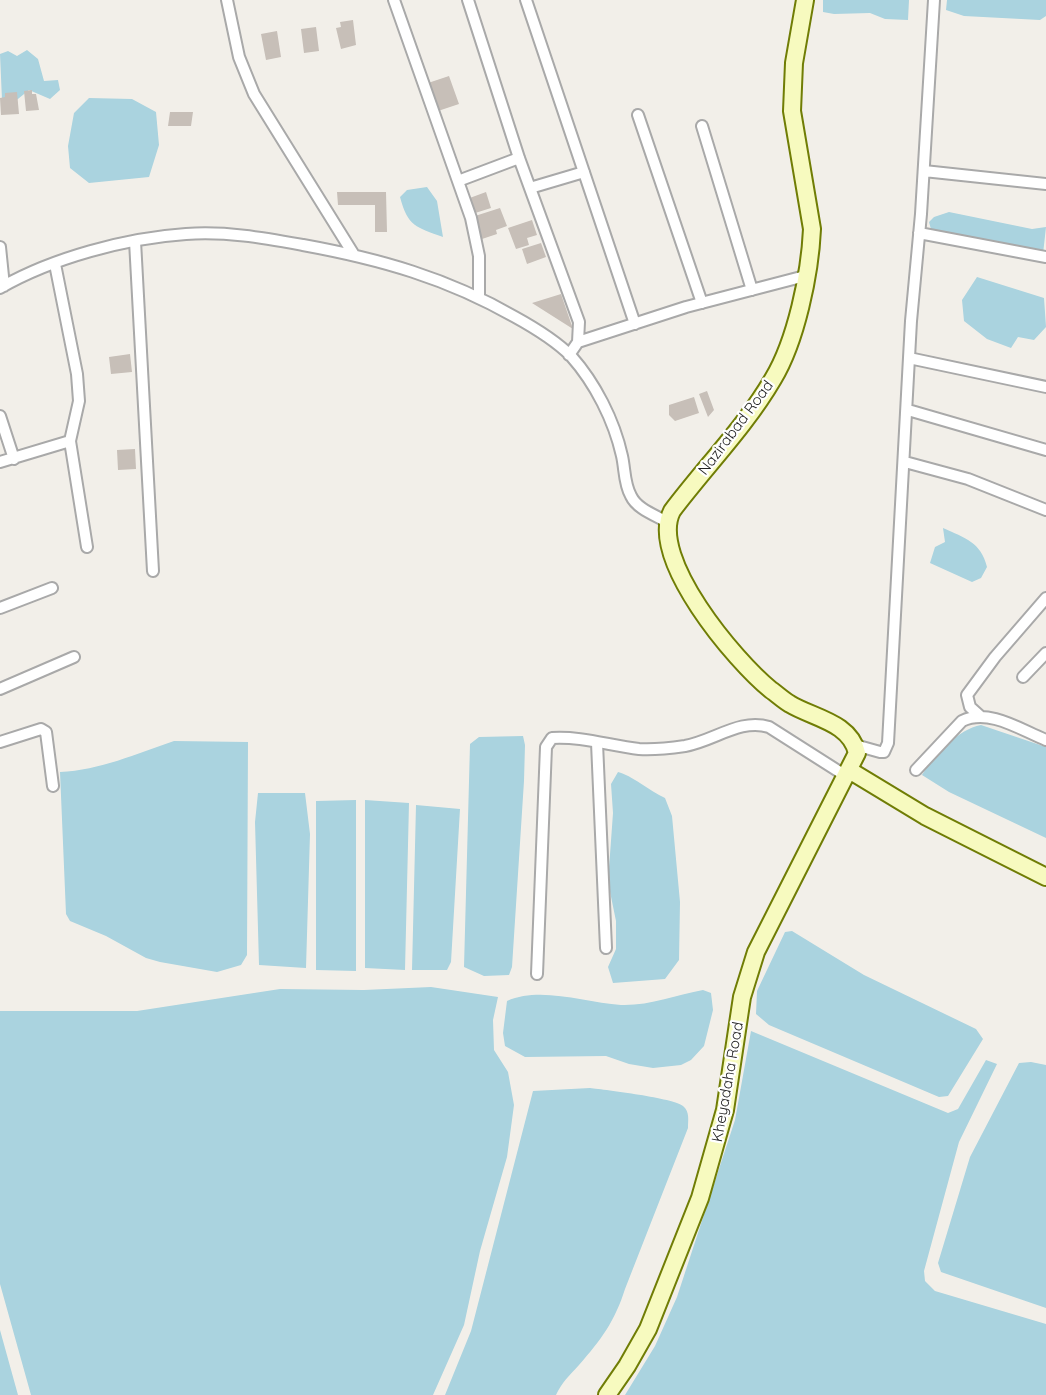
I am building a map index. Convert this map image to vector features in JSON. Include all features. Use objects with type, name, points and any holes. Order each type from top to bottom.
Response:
[{"type":"main road","name":"Nazirabad Road","points":[[667,522],[686,492],[772,380],[785,355],[805,276],[812,229],[792,111],[794,63],[805,0]]},
{"type":"main road","points":[[667,522],[666,536],[681,577],[721,637],[752,673],[790,704],[844,731],[852,761],[924,816],[1046,877]]},
{"type":"main road","name":"Kheyadaha Road","points":[[606,1395],[648,1329],[700,1198],[723,1120],[742,997],[756,952],[852,761]]},
{"type":"street","points":[[226,0],[239,57],[254,94],[354,255]]},
{"type":"street","points":[[394,0],[471,218],[479,256],[479,297]]},
{"type":"street","points":[[468,0],[519,158],[579,322],[579,342]]},
{"type":"street","points":[[526,0],[635,324]]},
{"type":"street","points":[[537,974],[546,747],[552,738],[642,749],[670,748],[712,739],[746,724],[758,724],[852,761],[884,752],[888,743],[908,410],[909,358],[924,171],[934,0]]},
{"type":"street","points":[[638,116],[702,303]]},
{"type":"street","points":[[702,126],[752,290]]},
{"type":"street","points":[[458,181],[519,158]]},
{"type":"street","points":[[924,171],[1046,184]]},
{"type":"street","points":[[530,188],[584,172]]},
{"type":"street","points":[[919,232],[1046,257]]},
{"type":"street","points":[[0,247],[2,287],[97,249],[186,234],[232,233],[354,255],[422,272],[479,297],[550,339],[569,355],[584,373],[604,407],[616,435],[627,484],[636,503],[667,522]]},
{"type":"street","points":[[135,241],[153,571]]},
{"type":"street","points":[[55,264],[79,386],[79,401],[70,441],[87,547]]},
{"type":"street","points":[[569,355],[579,342],[702,303],[805,276]]},
{"type":"street","points":[[909,358],[1046,387]]},
{"type":"street","points":[[908,410],[1046,450]]},
{"type":"street","points":[[0,416],[14,459]]},
{"type":"street","points":[[0,462],[70,441]]},
{"type":"street","points":[[905,462],[968,479],[1046,510]]},
{"type":"street","points":[[0,608],[52,588]]},
{"type":"street","points":[[980,716],[970,707],[967,695],[995,657],[1046,598]]},
{"type":"street","points":[[1023,677],[1046,653]]},
{"type":"street","points":[[0,689],[74,657]]},
{"type":"street","points":[[916,770],[962,721],[980,716],[987,716],[1046,740]]},
{"type":"street","points":[[0,742],[35,729],[42,729],[46,732],[53,786]]},
{"type":"street","points":[[597,743],[606,948]]},
{"type":"water","points":[[823,0],[909,0],[908,20],[885,19],[870,13],[823,12]]},
{"type":"water","points":[[947,0],[1046,0],[1046,16],[1040,20],[964,16],[946,10]]},
{"type":"water","points":[[27,50],[38,59],[44,81],[58,80],[60,90],[50,99],[29,90],[13,103],[2,100],[0,54],[8,51],[17,56]]},
{"type":"water","points":[[89,98],[132,99],[156,112],[159,145],[149,177],[89,183],[70,168],[68,146],[74,113]]},
{"type":"water","points":[[427,187],[437,201],[443,237],[414,224],[403,207],[400,197],[407,190]]},
{"type":"water","points":[[949,212],[1032,229],[1046,227],[1043,254],[932,233],[929,222],[934,217]]},
{"type":"water","points":[[977,277],[1044,298],[1046,327],[1034,340],[1018,337],[1011,348],[987,339],[964,321],[962,300]]},
{"type":"water","points":[[943,528],[971,542],[981,552],[987,567],[981,578],[972,582],[930,563],[935,547],[945,542]]},
{"type":"water","points":[[981,725],[1046,747],[1046,838],[949,792],[922,775],[940,752],[955,738]]},
{"type":"water","points":[[523,736],[524,781],[512,967],[509,975],[484,976],[464,967],[470,744],[479,737]]},
{"type":"water","points":[[174,741],[248,742],[247,955],[241,965],[217,972],[146,958],[106,936],[70,921],[66,914],[60,772],[104,765]]},
{"type":"water","points":[[618,772],[629,776],[665,798],[672,816],[680,902],[679,960],[665,979],[613,983],[608,967],[616,949],[616,921],[608,882],[613,813],[611,784]]},
{"type":"water","points":[[258,793],[305,793],[310,834],[306,968],[259,965],[255,822]]},
{"type":"water","points":[[356,800],[356,971],[316,970],[316,801]]},
{"type":"water","points":[[365,800],[409,803],[405,970],[365,968]]},
{"type":"water","points":[[416,805],[460,809],[451,962],[447,970],[412,970]]},
{"type":"water","points":[[792,931],[864,975],[976,1029],[983,1039],[948,1096],[939,1097],[769,1025],[756,1014],[757,991],[785,932]]},
{"type":"water","points":[[431,987],[498,997],[493,1020],[494,1050],[508,1072],[514,1105],[507,1157],[480,1251],[464,1325],[433,1395],[31,1395],[0,1284],[0,1011],[137,1011],[280,989],[364,990]]},
{"type":"water","points":[[703,990],[711,993],[713,1010],[704,1046],[691,1060],[681,1065],[653,1068],[629,1064],[606,1056],[525,1057],[505,1046],[503,1033],[507,1001],[520,997],[549,995],[607,1004],[631,1005]]},
{"type":"water","points":[[751,1031],[948,1113],[958,1109],[986,1060],[997,1064],[959,1142],[924,1271],[925,1281],[935,1291],[1046,1324],[1046,1395],[625,1395],[655,1346],[677,1297],[735,1120]]},
{"type":"water","points":[[1031,1062],[1046,1065],[1046,1308],[941,1272],[938,1263],[970,1157],[1019,1063]]},
{"type":"water","points":[[590,1088],[667,1100],[683,1106],[688,1116],[688,1128],[617,1311],[601,1338],[563,1383],[556,1395],[445,1395],[471,1331],[533,1091]]},
{"type":"water","points":[[0,1330],[18,1395],[0,1395]]},
{"type":"building","points":[[353,20],[356,45],[341,49],[336,28],[341,27],[340,22]]},
{"type":"building","points":[[316,27],[319,51],[304,53],[301,29]]},
{"type":"building","points":[[277,31],[281,57],[266,60],[261,34]]},
{"type":"building","points":[[449,76],[459,104],[438,111],[428,83]]},
{"type":"building","points":[[32,90],[32,94],[36,94],[39,110],[26,111],[24,91]]},
{"type":"building","points":[[17,92],[19,114],[1,115],[0,98],[5,97],[5,93]]},
{"type":"building","points":[[170,112],[193,112],[191,126],[168,126]]},
{"type":"building","points":[[337,192],[386,192],[387,232],[375,232],[375,205],[338,205]]},
{"type":"building","points":[[486,192],[491,208],[472,214],[467,199]]},
{"type":"building","points":[[500,208],[507,226],[496,230],[497,234],[482,239],[475,216]]},
{"type":"building","points":[[532,220],[537,235],[527,238],[529,245],[516,249],[508,228]]},
{"type":"building","points":[[541,243],[546,257],[527,264],[522,249]]},
{"type":"building","points":[[561,294],[573,329],[532,303]]},
{"type":"building","points":[[130,354],[132,372],[111,374],[109,357]]},
{"type":"building","points":[[707,391],[714,410],[708,417],[699,394]]},
{"type":"building","points":[[694,397],[699,413],[675,421],[669,415],[669,405]]},
{"type":"building","points":[[135,449],[136,469],[118,470],[117,450]]}]
